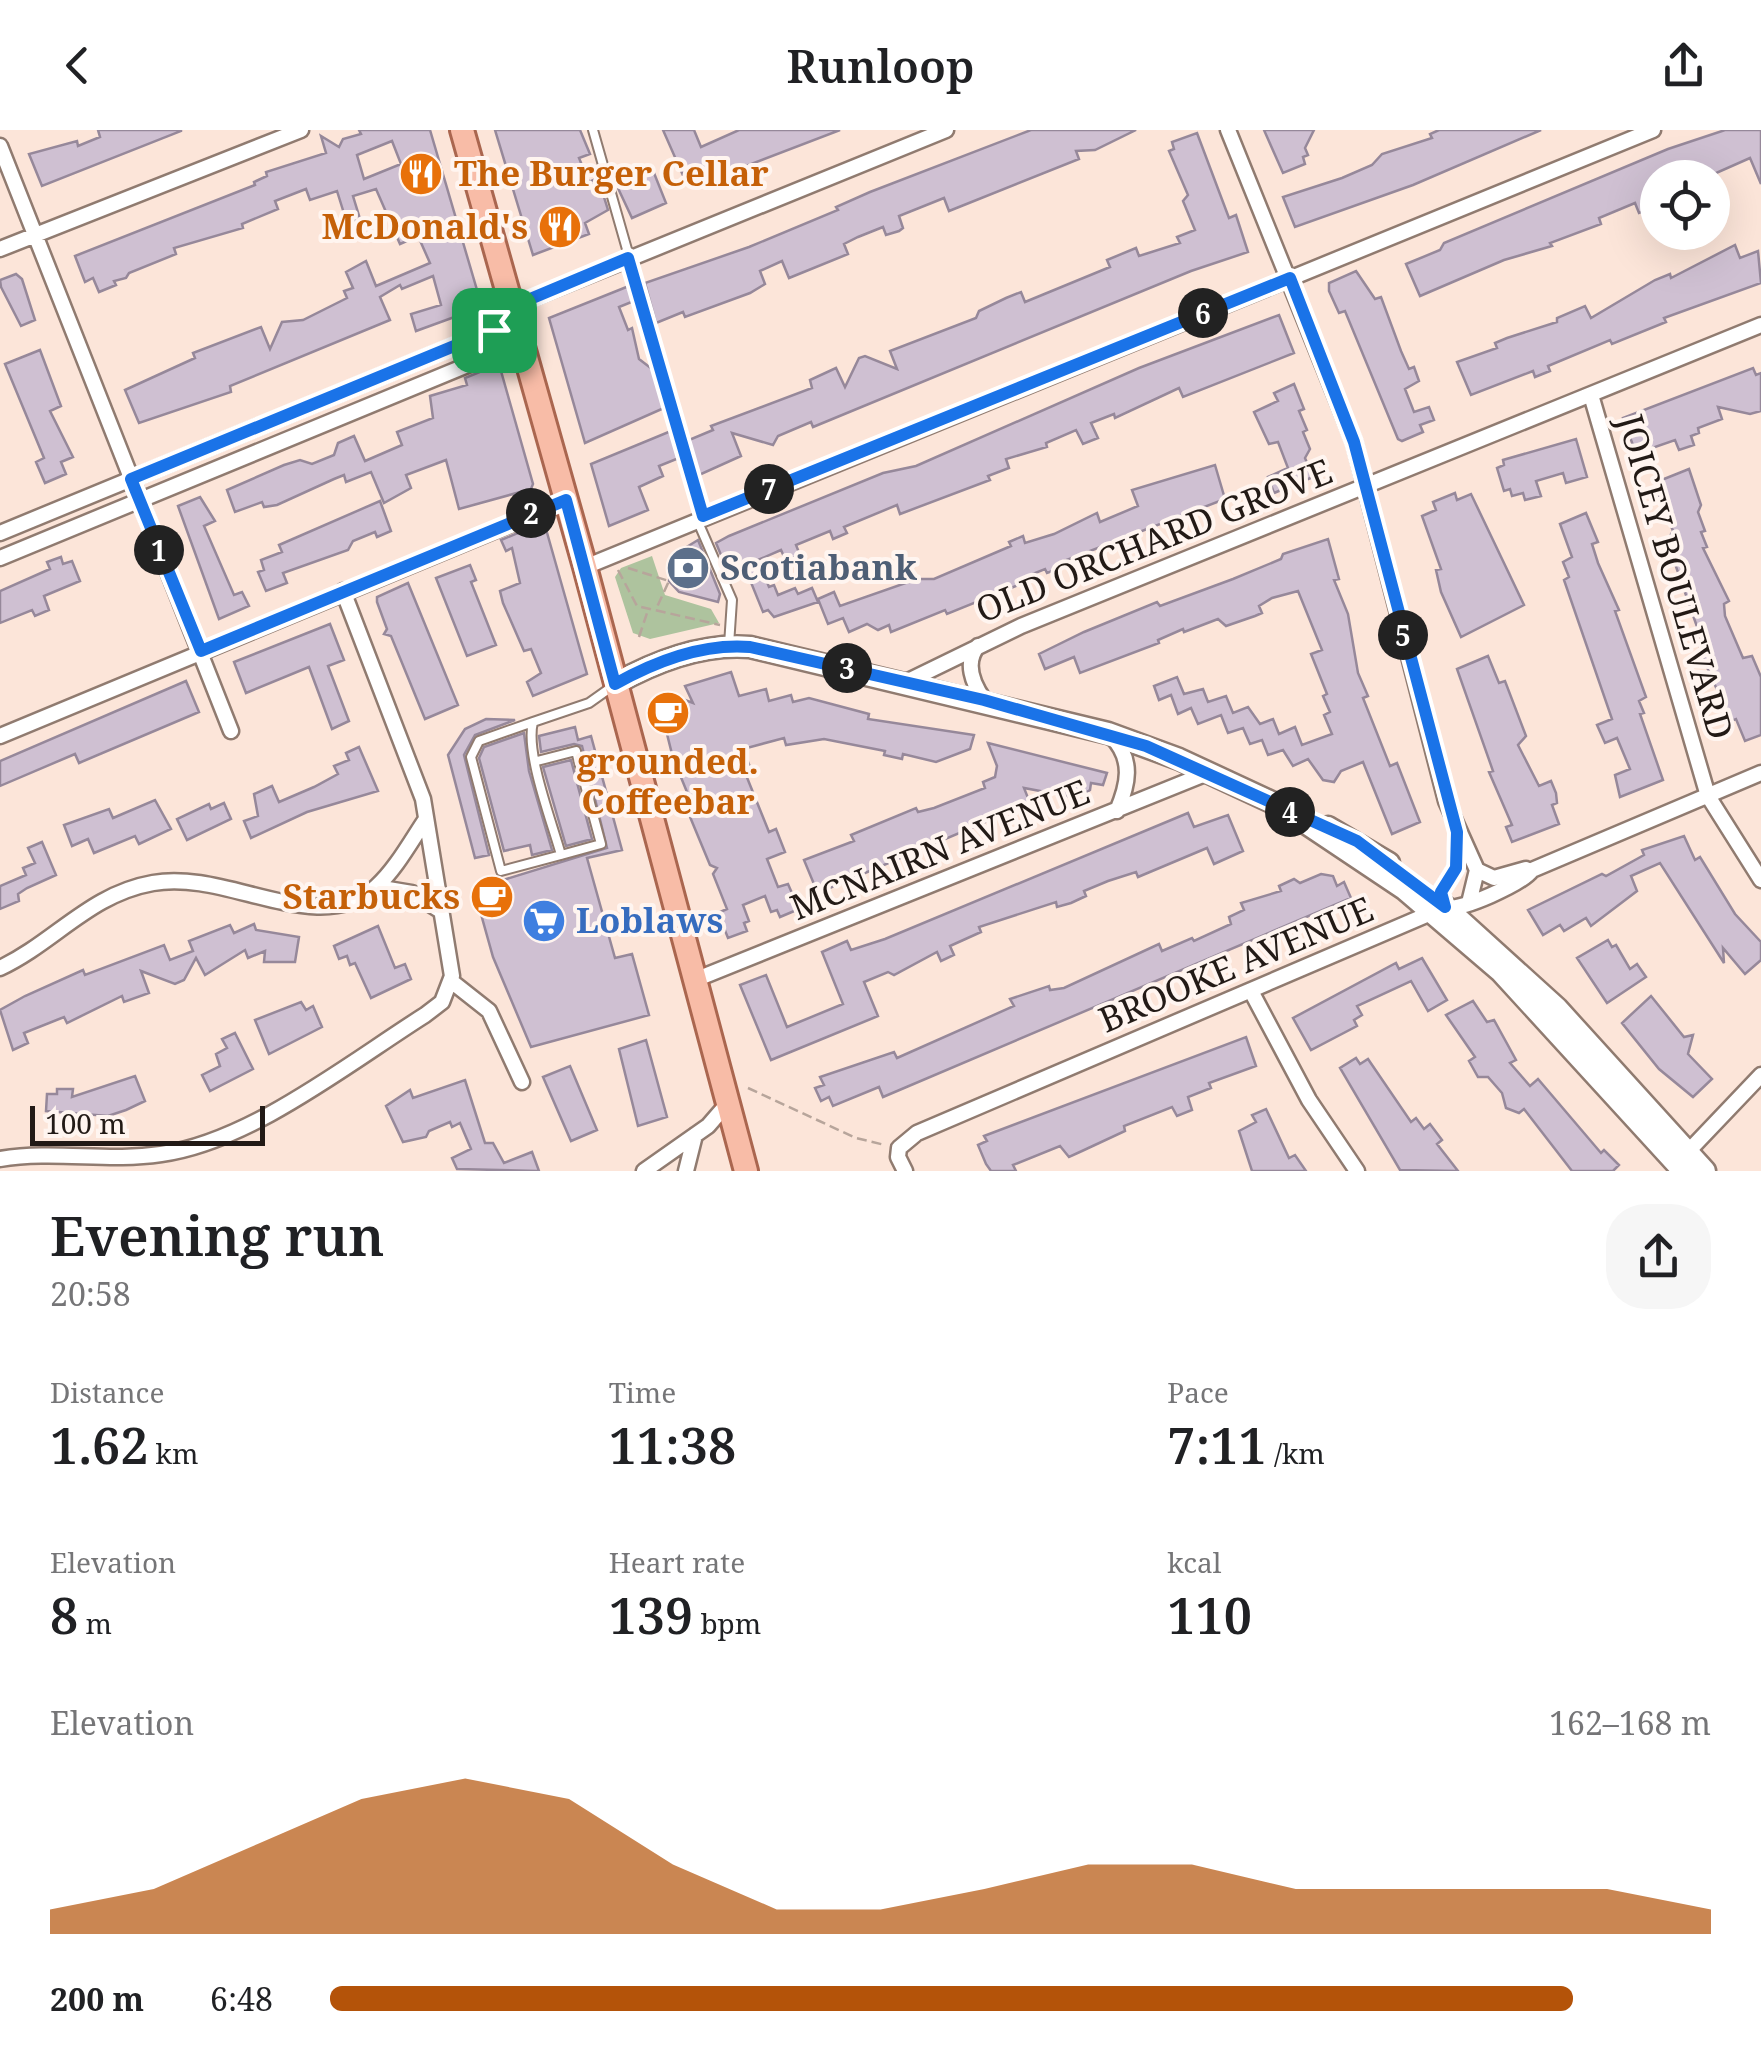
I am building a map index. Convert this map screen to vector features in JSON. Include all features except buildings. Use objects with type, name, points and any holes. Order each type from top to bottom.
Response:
[{"type":"main road","points":[[462,130],[585,566],[692,981],[738,1095],[746,1171]]},
{"type":"street","points":[[0,249],[301,130]]},
{"type":"street","points":[[0,558],[140,501],[516,323],[628,258],[946,130]]},
{"type":"street","points":[[1228,130],[1348,422],[1457,832],[1476,870],[1469,903]]},
{"type":"street","points":[[585,566],[1653,130]]},
{"type":"street","points":[[0,146],[232,730]]},
{"type":"street","points":[[0,534],[516,323]]},
{"type":"street","name":"OLD ORCHARD GROVE","points":[[906,682],[978,645],[1761,325]]},
{"type":"street","name":"JOICEY BOULEVARD","points":[[1590,395],[1708,796],[1761,880]]},
{"type":"street","points":[[0,736],[566,500]]},
{"type":"street","points":[[0,1159],[40,1154],[147,1156],[217,1140],[273,1111],[435,1009],[451,981],[419,781],[343,591]]},
{"type":"street","points":[[615,684],[726,636],[1108,732],[1210,772],[1304,820],[1439,910],[1550,1021],[1679,1165],[1704,1171]]},
{"type":"street","points":[[978,645],[970,662],[974,682],[984,700]]},
{"type":"street","points":[[1108,732],[1128,766],[1127,787],[1117,811]]},
{"type":"street","name":"MCNAIRN AVENUE","points":[[692,981],[1210,772]]},
{"type":"street","name":"BROOKE AVENUE","points":[[898,1148],[917,1133],[1439,910],[1457,909],[1524,879],[1532,870],[1761,773]]},
{"type":"street","points":[[0,968],[28,953],[94,904],[152,883],[219,883],[318,909],[355,899],[376,887],[426,819]]},
{"type":"street","points":[[1439,910],[1441,892],[1456,868],[1457,832]]},
{"type":"street","points":[[1476,870],[1494,878],[1532,870]]},
{"type":"street","points":[[376,887],[412,893],[441,911]]},
{"type":"street","points":[[451,981],[489,1011],[522,1082]]},
{"type":"street","points":[[1251,990],[1309,1100],[1357,1171]]},
{"type":"street","points":[[1679,1165],[1761,1075]]},
{"type":"street","points":[[644,1171],[695,1135],[738,1095]]},
{"type":"street","points":[[686,1171],[695,1135]]},
{"type":"street","points":[[898,1148],[906,1171]]},
{"type":"lane","points":[[593,130],[699,518],[732,600],[726,636]]},
{"type":"lane","points":[[537,761],[576,751],[602,844],[501,871],[471,757],[479,741],[588,704],[615,684]]},
{"type":"lane","points":[[533,722],[530,734],[561,855]]},
{"type":"path","points":[[656,609],[669,581],[626,567],[616,569],[637,606],[656,609],[726,636]]},
{"type":"path","points":[[639,637],[648,610]]},
{"type":"path","points":[[738,1095],[856,1138],[898,1148]]},
{"type":"green space","points":[[652,556],[665,595],[711,609],[719,623],[650,639],[633,633],[615,577],[621,568]]},
{"type":"place","name":"The Burger Cellar","points":[[421,174]]},
{"type":"place","name":"McDonald's","points":[[560,227]]},
{"type":"place","name":"Scotiabank","points":[[688,568]]},
{"type":"place","name":"grounded. Coffeebar","points":[[668,713]]},
{"type":"place","name":"Starbucks","points":[[492,897]]},
{"type":"place","name":"Loblaws","points":[[544,921]]},
{"type":"route","points":[[628,258],[703,516],[1290,278],[1354,442],[1457,832],[1456,868],[1441,892],[1445,907],[1357,841],[1304,820],[1179,758],[1108,732],[750,647],[702,649],[645,667],[615,684],[566,500],[201,651],[131,479],[494,330],[515,321],[511,307],[628,258]]}]
